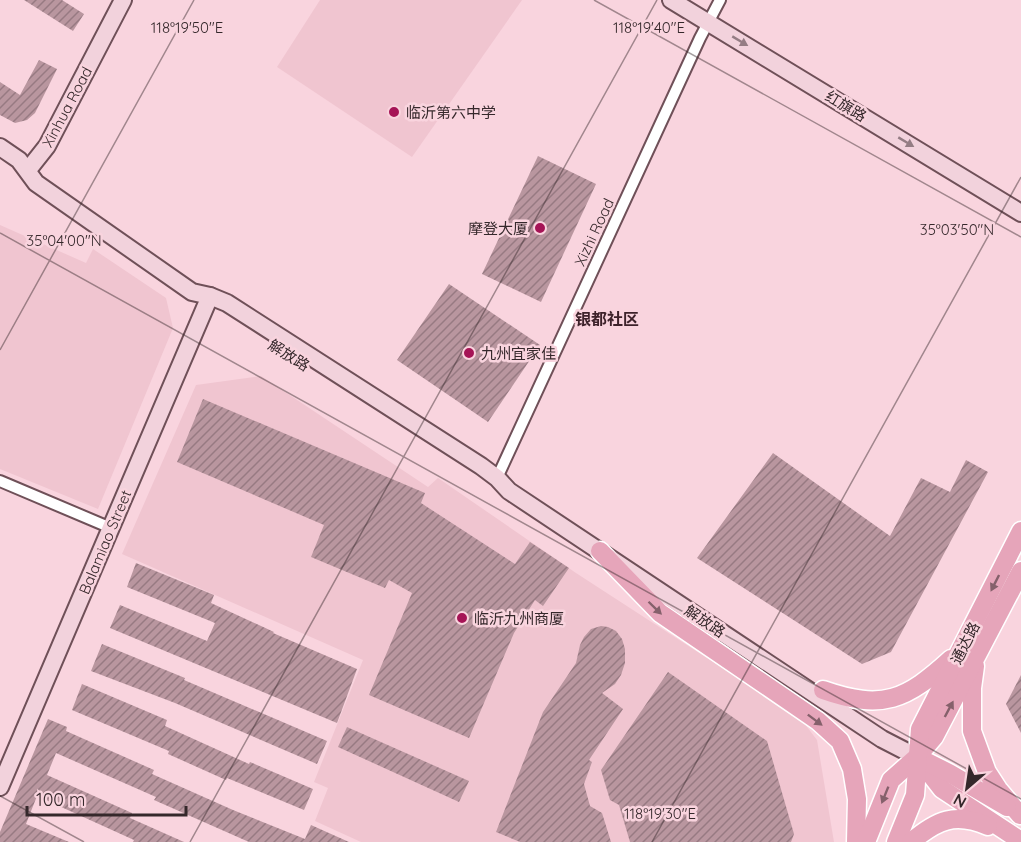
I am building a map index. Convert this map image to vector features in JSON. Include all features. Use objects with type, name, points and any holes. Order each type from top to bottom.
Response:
[{"type":"main road","name":"Xinhua Road","points":[[28,170],[36,142],[110,0]]},
{"type":"main road","name":"Xinhua Road","points":[[28,170],[47,146],[123,0]]},
{"type":"main road","name":"红旗路","points":[[672,0],[1021,213]]},
{"type":"main road","name":"解放路","points":[[0,147],[19,160],[36,183],[192,292],[210,296],[222,312],[478,477],[497,478],[513,486],[885,732],[917,757],[942,789],[1017,838]]},
{"type":"main road","name":"解放路","points":[[0,160],[11,167],[28,170]]},
{"type":"main road","name":"Balamiao Street","points":[[0,787],[210,296]]},
{"type":"main road","name":"解放路","points":[[497,478],[509,491],[882,739],[950,773],[1021,816]]},
{"type":"main road","name":"通达路","points":[[969,652],[1021,531]]},
{"type":"main road","points":[[600,551],[660,613],[818,721],[840,741],[852,769],[855,789],[856,842]]},
{"type":"main road","name":"通达路","points":[[896,842],[915,795],[920,729],[1021,571]]},
{"type":"main road","points":[[823,690],[849,699],[885,700],[925,683],[969,652]]},
{"type":"main road","points":[[969,652],[972,731],[987,772],[1021,816]]},
{"type":"main road","points":[[866,842],[891,780],[917,757]]},
{"type":"main road","points":[[910,842],[929,826],[958,819],[974,820],[1017,838]]},
{"type":"street","name":"Xizhi Road","points":[[497,478],[700,38],[720,0]]},
{"type":"street","points":[[0,481],[111,528]]},
{"type":"shaded area","name":"临沂第六中学","points":[[320,0],[522,0],[412,157],[277,67]]},
{"type":"shaded area","points":[[0,225],[86,263],[93,249],[166,298],[173,328],[98,509],[0,469]]},
{"type":"shaded area","points":[[261,376],[428,487],[438,478],[576,573],[801,719],[817,740],[834,842],[361,842],[315,821],[328,788],[314,782],[363,660],[122,554],[196,385]]},
{"type":"building","points":[[24,0],[62,0],[84,14],[73,31]]},
{"type":"building","points":[[39,60],[57,69],[35,113],[27,120],[15,123],[0,115],[0,82],[20,95]]},
{"type":"building","name":"摩登大厦","points":[[538,156],[596,184],[541,302],[482,274]]},
{"type":"building","name":"九州宜家佳","points":[[449,284],[540,345],[488,422],[397,360]]},
{"type":"building","points":[[203,399],[425,493],[421,503],[515,564],[530,542],[569,568],[543,606],[535,600],[514,633],[469,738],[369,695],[412,593],[389,580],[385,588],[311,557],[324,525],[177,462]]},
{"type":"building","points":[[773,453],[890,536],[921,478],[950,492],[966,460],[988,472],[891,652],[862,664],[697,558]]},
{"type":"building","points":[[136,563],[214,595],[211,603],[357,669],[337,723],[110,628],[120,605],[207,641],[215,623],[127,587]]},
{"type":"building","points":[[601,626],[616,631],[625,649],[625,663],[621,675],[615,684],[602,693],[623,709],[589,760],[592,762],[584,784],[590,806],[602,813],[611,842],[520,842],[496,832],[543,712],[576,663],[584,637],[591,629]]},
{"type":"building","points":[[102,644],[327,741],[317,764],[175,703],[91,671]]},
{"type":"building","points":[[668,672],[767,741],[794,834],[791,842],[630,842],[619,805],[610,800],[601,770]]},
{"type":"building","points":[[1021,675],[1021,733],[1006,704]]},
{"type":"building","points":[[82,684],[167,720],[165,726],[249,764],[250,762],[313,789],[304,810],[227,778],[226,780],[168,754],[169,751],[72,710]]},
{"type":"building","points":[[48,719],[67,727],[66,731],[154,770],[152,774],[233,810],[305,839],[311,825],[349,842],[249,842],[154,800],[156,797],[56,753],[47,775],[132,813],[130,818],[184,842],[133,842],[134,840],[37,796],[26,824],[69,842],[0,842],[0,832]]},
{"type":"building","points":[[347,727],[469,781],[459,802],[338,747]]},
{"type":"place","name":"临沂第六中学","points":[[394,112]]},
{"type":"place","name":"摩登大厦","points":[[540,228]]},
{"type":"place","name":"九州宜家佳","points":[[469,353]]},
{"type":"place","name":"临沂九州商厦","points":[[462,618]]},
{"type":"district","name":"银都社区","points":[[607,319]]}]
